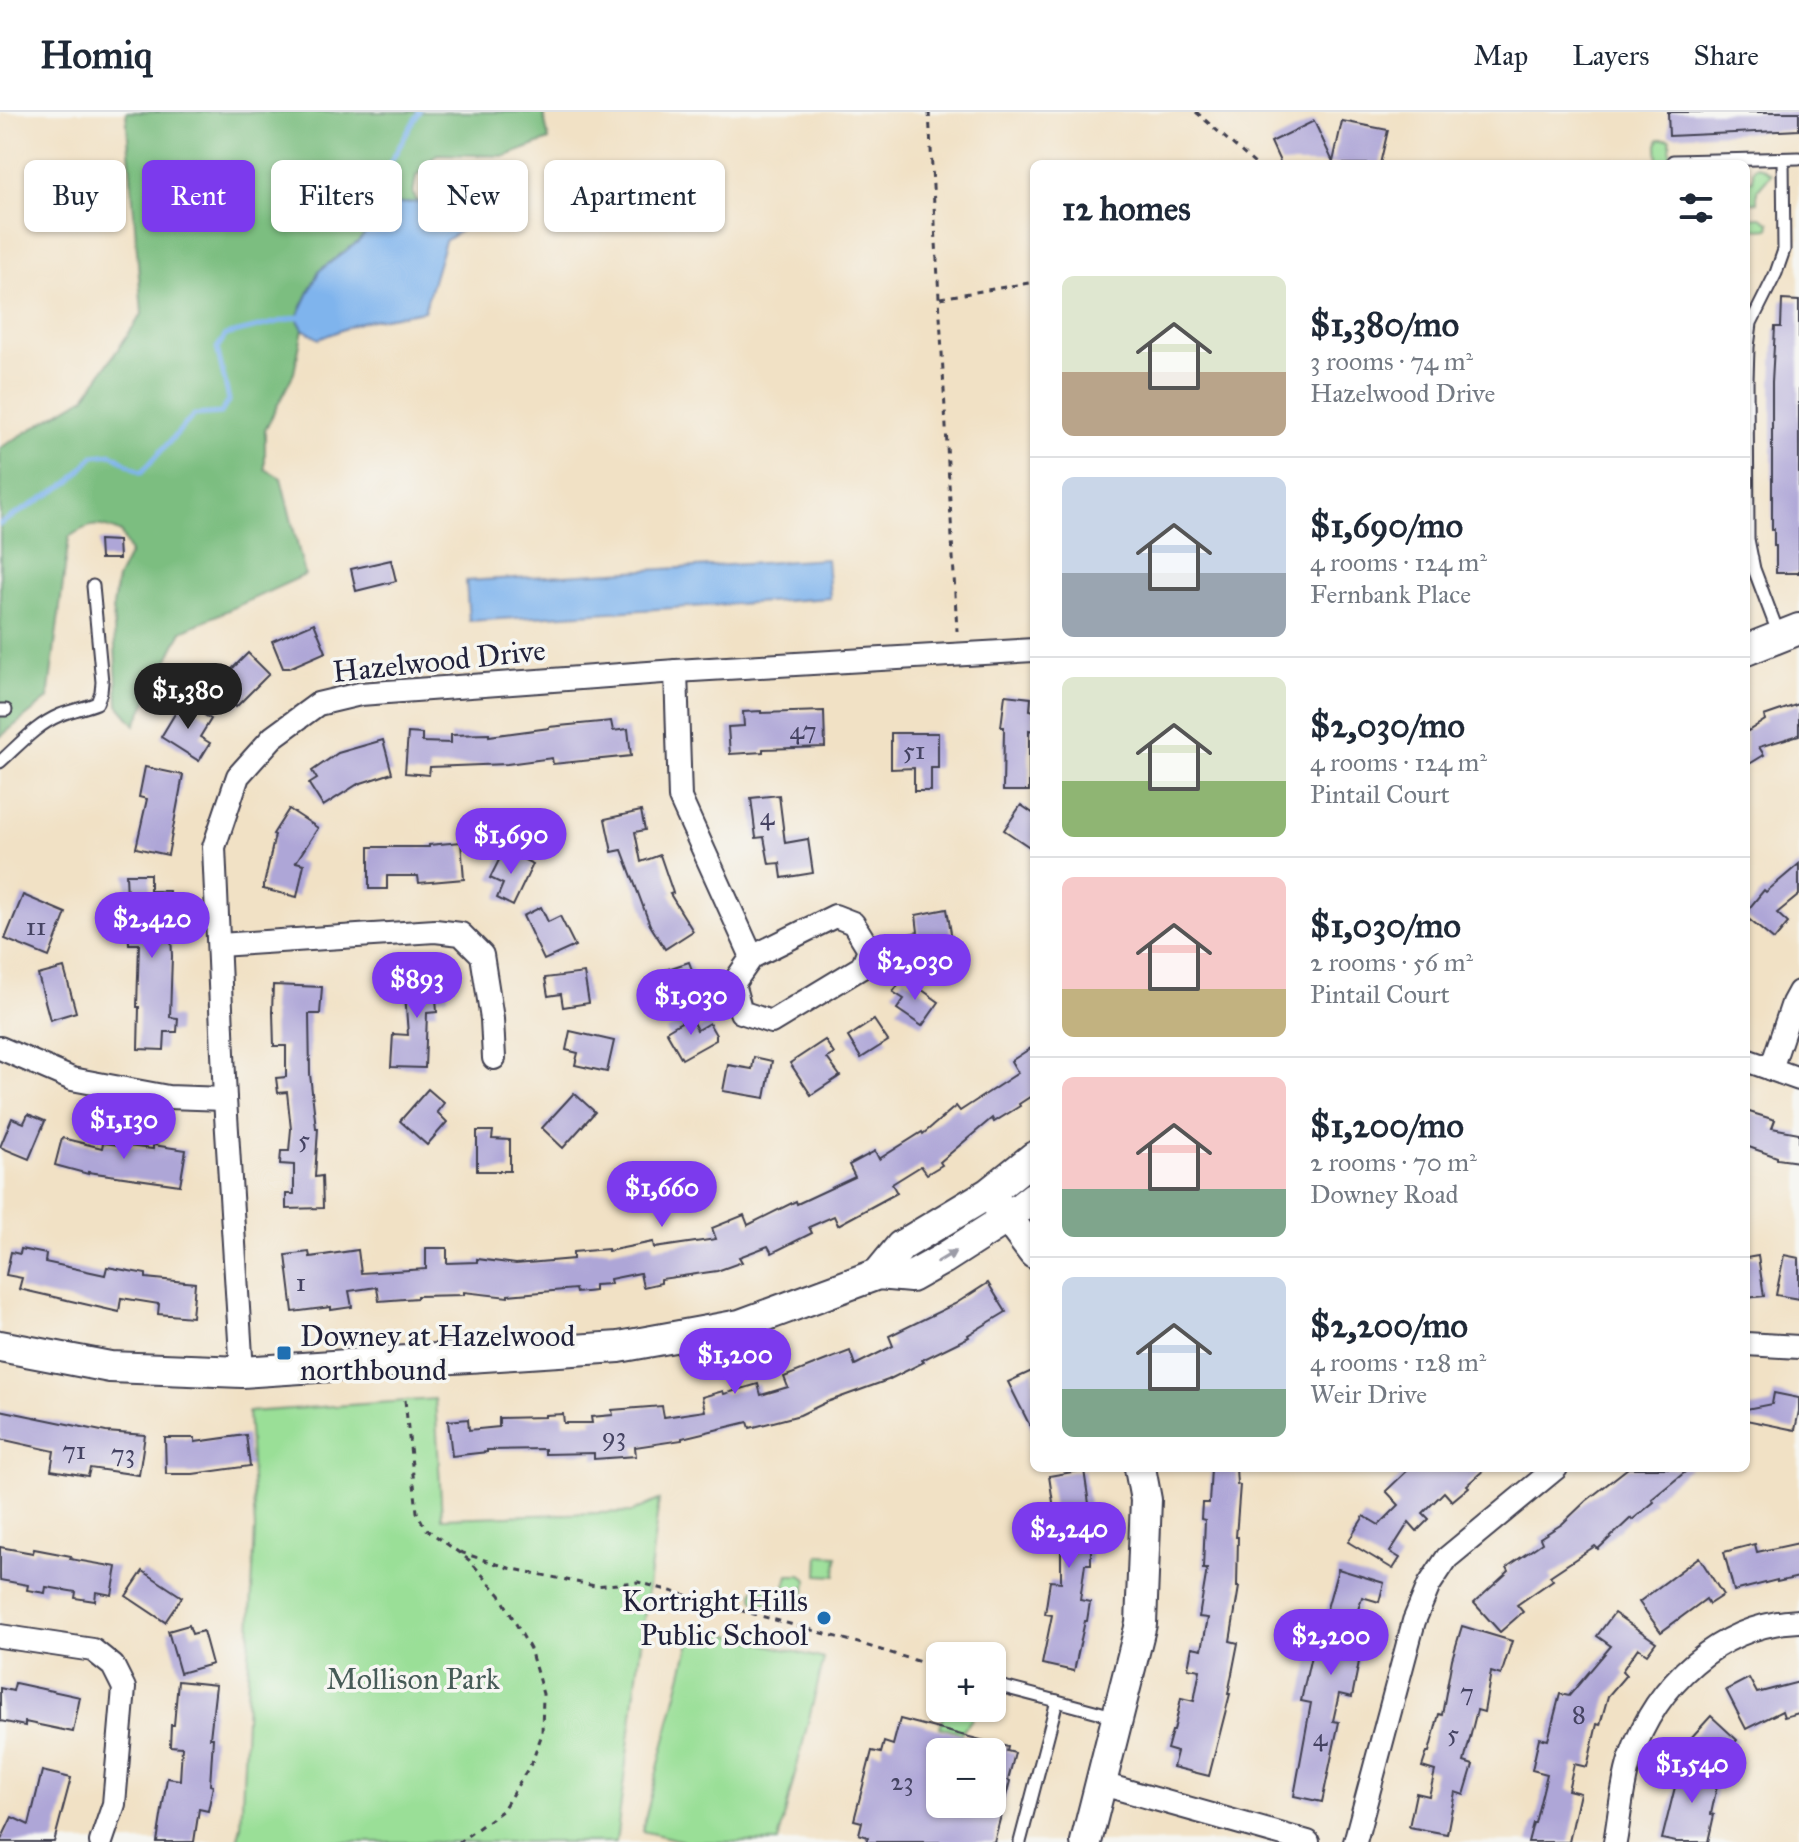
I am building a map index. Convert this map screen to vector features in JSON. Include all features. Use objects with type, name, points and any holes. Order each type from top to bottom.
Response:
[{"type":"main road","points":[[1750,648],[1789,632]]},
{"type":"main road","points":[[878,1274],[901,1246],[989,1193],[1030,1160]]},
{"type":"main road","points":[[989,1193],[1030,1248]]},
{"type":"main road","points":[[0,1346],[110,1367],[242,1372],[619,1347],[740,1325],[878,1274],[911,1277],[1007,1218],[1030,1200]]},
{"type":"main road","points":[[1086,1842],[1141,1624],[1146,1500],[1141,1472]]},
{"type":"street","name":"Hazelwood Drive","points":[[242,1372],[225,1099],[214,847],[238,776],[273,737],[318,704],[360,694],[1030,650]]},
{"type":"street","points":[[676,671],[680,798],[752,957]]},
{"type":"street","points":[[835,916],[853,923],[869,949],[862,967],[771,1022],[741,1012],[733,984],[752,957],[835,916]]},
{"type":"street","points":[[219,945],[435,931],[461,934],[482,955],[492,1019],[494,1058]]},
{"type":"street","points":[[1771,1069],[1799,992]]},
{"type":"street","points":[[0,1048],[72,1079],[168,1097],[225,1099]]},
{"type":"street","points":[[1750,1061],[1799,1079]]},
{"type":"street","points":[[1750,1344],[1799,1347]]},
{"type":"street","points":[[1355,1842],[1414,1621],[1429,1585],[1447,1558],[1551,1472]]},
{"type":"street","points":[[1615,1842],[1629,1761],[1652,1710],[1671,1685],[1692,1665],[1730,1640],[1758,1628],[1799,1621]]},
{"type":"street","points":[[0,1636],[93,1650],[113,1666],[124,1688],[114,1804],[101,1842]]},
{"type":"street","points":[[1102,1784],[1308,1842]]},
{"type":"lane","points":[[1728,160],[1799,158]]},
{"type":"lane","points":[[1750,332],[1751,323],[1784,250],[1783,159]]},
{"type":"lane","points":[[1750,549],[1754,569],[1789,632]]},
{"type":"lane","points":[[0,762],[39,726],[97,703],[102,682],[93,586]]},
{"type":"lane","points":[[1006,1688],[1118,1717]]},
{"type":"lane","points":[[1020,1842],[1057,1701]]},
{"type":"path","points":[[929,112],[957,631]]},
{"type":"path","points":[[1196,112],[1250,160]]},
{"type":"path","points":[[940,298],[1030,283]]},
{"type":"path","points":[[405,1400],[417,1512],[425,1528],[469,1560],[500,1595],[530,1649],[543,1694],[542,1734],[532,1762],[502,1811],[459,1842]]},
{"type":"path","points":[[456,1551],[509,1568],[595,1586],[638,1582],[926,1664]]},
{"type":"green space","points":[[126,112],[543,112],[549,140],[506,156],[437,154],[431,160],[418,160],[413,194],[418,202],[402,204],[402,160],[271,160],[271,232],[366,232],[319,271],[297,317],[303,329],[294,373],[265,430],[265,469],[281,478],[305,575],[182,631],[135,725],[118,705],[113,607],[117,579],[130,553],[121,533],[100,526],[83,529],[69,537],[48,699],[0,737],[0,448],[85,397],[142,314]]},
{"type":"green space","points":[[1659,139],[1670,139],[1671,160],[1658,160]]},
{"type":"green space","points":[[1756,166],[1771,174],[1757,190],[1757,202],[1750,203],[1750,180],[1753,180]]},
{"type":"green space","points":[[1761,217],[1770,223],[1769,228],[1750,230],[1750,218]]},
{"type":"green space","name":"Mollison Park","points":[[435,1399],[442,1518],[632,1512],[659,1500],[616,1842],[237,1842],[241,1826],[255,1528],[248,1412]]},
{"type":"green space","points":[[819,1555],[837,1556],[836,1576],[818,1575]]},
{"type":"green space","points":[[788,1575],[801,1575],[808,1580],[801,1607],[781,1601]]},
{"type":"green space","points":[[763,1585],[770,1588],[773,1595],[770,1602],[763,1605],[756,1602],[753,1595],[756,1588]]},
{"type":"green space","points":[[694,1626],[824,1659],[778,1842],[687,1842],[642,1831]]},
{"type":"green space","points":[[941,1722],[970,1722],[961,1733],[940,1727]]},
{"type":"water","points":[[418,202],[418,232],[458,232],[445,241],[424,311],[361,322],[319,339],[303,329],[297,318],[319,271],[366,232],[402,232],[402,204]]},
{"type":"water","points":[[827,559],[830,598],[469,621],[466,581]]},
{"type":"building","points":[[1668,112],[1799,112],[1799,130],[1669,136]]},
{"type":"building","points":[[1314,121],[1332,160],[1279,160],[1271,142]]},
{"type":"building","points":[[1342,121],[1388,130],[1381,160],[1333,160]]},
{"type":"building","points":[[1782,300],[1799,301],[1799,573],[1776,573],[1776,546],[1772,530],[1772,382],[1775,327],[1781,327]]},
{"type":"building","points":[[99,540],[118,541],[119,559],[100,559]]},
{"type":"building","points":[[391,560],[396,581],[356,591],[351,569]]},
{"type":"building","points":[[314,623],[326,652],[283,668],[272,641]]},
{"type":"building","points":[[248,653],[269,674],[236,707],[215,686]]},
{"type":"building","points":[[1005,695],[1030,698],[1029,791],[1003,791],[1004,727],[1001,727]]},
{"type":"building","points":[[182,702],[211,719],[200,737],[210,743],[199,761],[161,737]]},
{"type":"building","points":[[1799,704],[1799,735],[1759,747],[1764,755],[1750,764],[1750,730],[1765,720],[1764,716]]},
{"type":"building","points":[[824,711],[825,747],[763,749],[763,752],[730,754],[728,727],[744,726],[743,712]]},
{"type":"building","points":[[611,721],[613,731],[628,729],[631,756],[553,764],[552,758],[507,764],[430,767],[429,775],[405,773],[408,733],[422,734],[422,742],[451,743],[451,735],[489,736]]},
{"type":"building","points":[[891,733],[938,733],[938,768],[931,768],[931,791],[914,791],[914,768],[891,769]]},
{"type":"building","points":[[383,740],[392,773],[358,784],[323,806],[309,784],[317,779],[312,771],[338,753]]},
{"type":"building","points":[[145,767],[183,775],[168,855],[136,848],[147,799],[139,797]]},
{"type":"building","points":[[779,795],[785,843],[808,839],[813,873],[782,878],[780,863],[769,864],[764,837],[756,838],[751,798]]},
{"type":"building","points":[[1021,805],[1030,811],[1030,847],[1004,830]]},
{"type":"building","points":[[289,809],[318,828],[296,862],[304,864],[297,897],[263,889],[273,834]]},
{"type":"building","points":[[641,811],[645,830],[635,832],[641,862],[660,855],[673,893],[670,894],[693,931],[665,949],[650,925],[622,850],[612,852],[605,819]]},
{"type":"building","points":[[461,842],[464,879],[419,883],[418,876],[387,876],[387,889],[369,889],[369,847],[429,847]]},
{"type":"building","points":[[504,850],[533,864],[513,906],[497,898],[503,884],[490,878]]},
{"type":"building","points":[[1799,864],[1799,895],[1777,913],[1788,923],[1774,940],[1750,920],[1750,907],[1764,890],[1766,892]]},
{"type":"building","points":[[126,874],[150,874],[150,891],[169,891],[172,956],[170,1017],[178,1018],[177,1032],[165,1032],[164,1050],[138,1049],[139,944],[129,944]]},
{"type":"building","points":[[23,895],[66,913],[49,957],[5,939]]},
{"type":"building","points":[[541,907],[548,922],[560,916],[575,946],[544,960],[523,916]]},
{"type":"building","points":[[947,909],[953,945],[912,952],[909,934],[918,932],[916,915]]},
{"type":"building","points":[[689,962],[699,988],[665,1000],[656,973]]},
{"type":"building","points":[[64,968],[76,1012],[50,1020],[38,975]]},
{"type":"building","points":[[584,973],[589,1003],[563,1007],[561,994],[548,996],[545,978]]},
{"type":"building","points":[[446,976],[448,997],[436,998],[437,1012],[427,1013],[425,1068],[391,1067],[393,1034],[408,1035],[404,979]]},
{"type":"building","points":[[904,977],[939,1002],[922,1026],[897,1009],[904,999],[893,992]]},
{"type":"building","points":[[273,985],[322,987],[320,1014],[309,1014],[310,1074],[318,1128],[315,1177],[322,1176],[323,1208],[286,1209],[286,1194],[294,1194],[294,1165],[280,1164],[281,1151],[289,1151],[291,1129],[287,1092],[278,1093],[276,1078],[286,1077],[286,1046],[274,1046]]},
{"type":"building","points":[[690,1017],[697,1030],[709,1023],[716,1040],[682,1059],[666,1031]]},
{"type":"building","points":[[874,1020],[888,1041],[861,1058],[848,1037]]},
{"type":"building","points":[[570,1031],[614,1041],[607,1072],[575,1065],[578,1053],[566,1050]]},
{"type":"building","points":[[825,1040],[834,1054],[827,1058],[840,1076],[811,1095],[790,1063]]},
{"type":"building","points":[[1030,1049],[1030,1097],[1020,1106],[994,1122],[992,1118],[940,1162],[942,1165],[927,1174],[921,1166],[892,1184],[897,1193],[838,1225],[834,1216],[809,1227],[812,1233],[772,1253],[768,1246],[739,1257],[742,1262],[717,1271],[661,1279],[661,1283],[643,1287],[640,1273],[610,1279],[611,1284],[594,1285],[594,1291],[576,1293],[575,1289],[508,1297],[464,1292],[464,1295],[379,1301],[377,1287],[349,1291],[352,1307],[293,1312],[286,1255],[309,1252],[310,1257],[358,1250],[361,1273],[426,1269],[426,1248],[447,1248],[447,1263],[477,1262],[477,1259],[516,1264],[573,1259],[573,1252],[608,1251],[653,1242],[654,1248],[716,1239],[712,1228],[744,1215],[748,1225],[855,1177],[849,1165],[875,1151],[879,1159],[923,1134],[956,1106],[960,1111],[1018,1073],[1011,1061]]},
{"type":"building","points":[[754,1057],[772,1061],[765,1098],[723,1091],[728,1065],[752,1069]]},
{"type":"building","points":[[428,1089],[444,1103],[437,1112],[447,1122],[427,1145],[400,1121]]},
{"type":"building","points":[[574,1093],[595,1112],[563,1148],[542,1128]]},
{"type":"building","points":[[1750,1112],[1775,1120],[1772,1128],[1799,1133],[1799,1162],[1750,1147]]},
{"type":"building","points":[[28,1114],[45,1121],[29,1159],[0,1147],[12,1118],[24,1123]]},
{"type":"building","points":[[477,1131],[493,1131],[492,1139],[510,1140],[510,1171],[477,1171]]},
{"type":"building","points":[[62,1138],[102,1148],[103,1143],[186,1150],[180,1185],[88,1174],[55,1165]]},
{"type":"building","points":[[21,1249],[46,1254],[45,1262],[105,1275],[107,1267],[146,1274],[146,1278],[195,1283],[192,1317],[158,1314],[159,1304],[121,1298],[119,1312],[19,1289],[22,1278],[6,1275],[11,1252],[20,1254]]},
{"type":"building","points":[[1784,1255],[1799,1258],[1799,1299],[1776,1295]]},
{"type":"building","points":[[1758,1256],[1764,1296],[1750,1298],[1750,1257]]},
{"type":"building","points":[[988,1283],[1006,1312],[969,1337],[888,1380],[800,1415],[750,1428],[748,1422],[682,1440],[635,1447],[636,1456],[594,1459],[594,1453],[545,1454],[545,1449],[487,1450],[452,1456],[448,1421],[468,1419],[469,1430],[499,1427],[499,1418],[545,1415],[563,1414],[564,1423],[592,1423],[591,1417],[613,1415],[612,1410],[662,1406],[664,1417],[705,1411],[702,1397],[723,1391],[724,1394],[758,1384],[761,1395],[788,1387],[784,1377],[824,1361],[850,1351],[855,1365],[893,1346],[889,1336],[955,1304]]},
{"type":"building","points":[[1030,1372],[1030,1426],[1008,1382]]},
{"type":"building","points":[[1774,1393],[1799,1398],[1795,1430],[1750,1421],[1750,1408],[1772,1404]]},
{"type":"building","points":[[0,1410],[106,1432],[145,1435],[139,1475],[90,1468],[88,1476],[51,1470],[54,1451],[0,1439]]},
{"type":"building","points":[[246,1435],[250,1466],[193,1474],[166,1474],[165,1438],[195,1438],[195,1442]]},
{"type":"building","points":[[1084,1472],[1091,1517],[1091,1564],[1085,1564],[1080,1600],[1090,1602],[1074,1671],[1042,1664],[1052,1615],[1045,1614],[1050,1581],[1061,1582],[1057,1508],[1054,1509],[1049,1476]]},
{"type":"building","points":[[1211,1472],[1236,1472],[1237,1484],[1240,1485],[1236,1537],[1239,1587],[1230,1641],[1238,1643],[1230,1694],[1209,1776],[1173,1767],[1177,1752],[1167,1749],[1181,1698],[1194,1701],[1200,1670],[1188,1668],[1192,1647],[1202,1649],[1208,1618],[1199,1617],[1207,1569],[1203,1569],[1205,1520],[1201,1519],[1202,1503],[1209,1503]]},
{"type":"building","points":[[1406,1472],[1482,1472],[1452,1501],[1444,1492],[1423,1513],[1429,1519],[1417,1531],[1409,1522],[1390,1552],[1400,1558],[1393,1569],[1348,1542],[1364,1516],[1379,1525],[1399,1505],[1386,1491]]},
{"type":"building","points":[[1623,1472],[1685,1472],[1598,1549],[1595,1546],[1550,1576],[1553,1580],[1517,1605],[1523,1612],[1500,1632],[1474,1603],[1509,1571],[1507,1567],[1542,1543],[1540,1538],[1562,1524]]},
{"type":"building","points":[[1799,1543],[1799,1577],[1734,1591],[1724,1552],[1755,1544],[1757,1552]]},
{"type":"building","points":[[0,1547],[33,1553],[34,1549],[117,1567],[112,1595],[96,1592],[95,1601],[75,1598],[76,1592],[46,1587],[45,1593],[27,1590],[28,1585],[0,1580]]},
{"type":"building","points":[[1699,1557],[1723,1595],[1709,1604],[1706,1599],[1661,1632],[1639,1602]]},
{"type":"building","points":[[1338,1569],[1384,1583],[1379,1602],[1362,1597],[1353,1626],[1359,1627],[1355,1645],[1362,1647],[1352,1697],[1339,1694],[1333,1721],[1339,1722],[1322,1802],[1294,1796],[1311,1703],[1301,1701],[1312,1651],[1307,1650],[1315,1617],[1324,1619]]},
{"type":"building","points":[[143,1571],[182,1597],[165,1622],[126,1596]]},
{"type":"building","points":[[1614,1613],[1656,1642],[1647,1654],[1638,1648],[1622,1671],[1626,1675],[1608,1696],[1600,1725],[1597,1724],[1587,1767],[1574,1764],[1568,1790],[1580,1793],[1569,1842],[1528,1842],[1547,1774],[1532,1770],[1539,1738],[1548,1740],[1560,1694],[1569,1696],[1611,1646],[1597,1636]]},
{"type":"building","points":[[189,1625],[192,1634],[203,1631],[212,1664],[180,1673],[168,1631]]},
{"type":"building","points":[[1462,1626],[1512,1641],[1501,1675],[1491,1672],[1484,1712],[1477,1710],[1464,1762],[1473,1765],[1464,1795],[1455,1792],[1447,1834],[1409,1827],[1416,1793],[1429,1796],[1435,1771],[1422,1767],[1439,1714],[1442,1715],[1452,1659]]},
{"type":"building","points":[[1749,1678],[1757,1693],[1799,1682],[1799,1713],[1784,1717],[1782,1711],[1746,1729],[1726,1690]]},
{"type":"building","points":[[178,1681],[216,1685],[210,1738],[213,1738],[210,1785],[213,1786],[208,1811],[199,1809],[194,1842],[157,1842],[167,1778],[180,1780],[182,1747],[170,1746]]},
{"type":"building","points":[[15,1683],[80,1697],[73,1732],[25,1722],[25,1726],[0,1721],[0,1688],[13,1691]]},
{"type":"building","points":[[1711,1716],[1737,1740],[1715,1764],[1689,1740]]},
{"type":"building","points":[[900,1719],[973,1738],[926,1738],[926,1818],[1000,1818],[994,1842],[866,1842],[868,1837],[859,1834],[862,1822],[854,1820],[872,1751],[881,1753],[884,1742],[893,1745]]},
{"type":"building","points":[[1006,1746],[1007,1751],[1015,1753],[1006,1796]]},
{"type":"building","points":[[1681,1763],[1720,1772],[1708,1842],[1662,1839]]},
{"type":"building","points":[[42,1771],[71,1778],[54,1842],[0,1842],[12,1817],[29,1825]]},
{"type":"waterway","points":[[392,160],[419,112]]},
{"type":"waterway","points":[[0,524],[70,482],[94,456],[112,454],[141,473],[194,415],[221,413],[229,400],[217,348],[226,335],[302,316]]},
{"type":"place","name":"Downey at Hazelwood northbound","points":[[284,1353]]},
{"type":"place","name":"Kortright Hills Public School","points":[[824,1618]]}]
